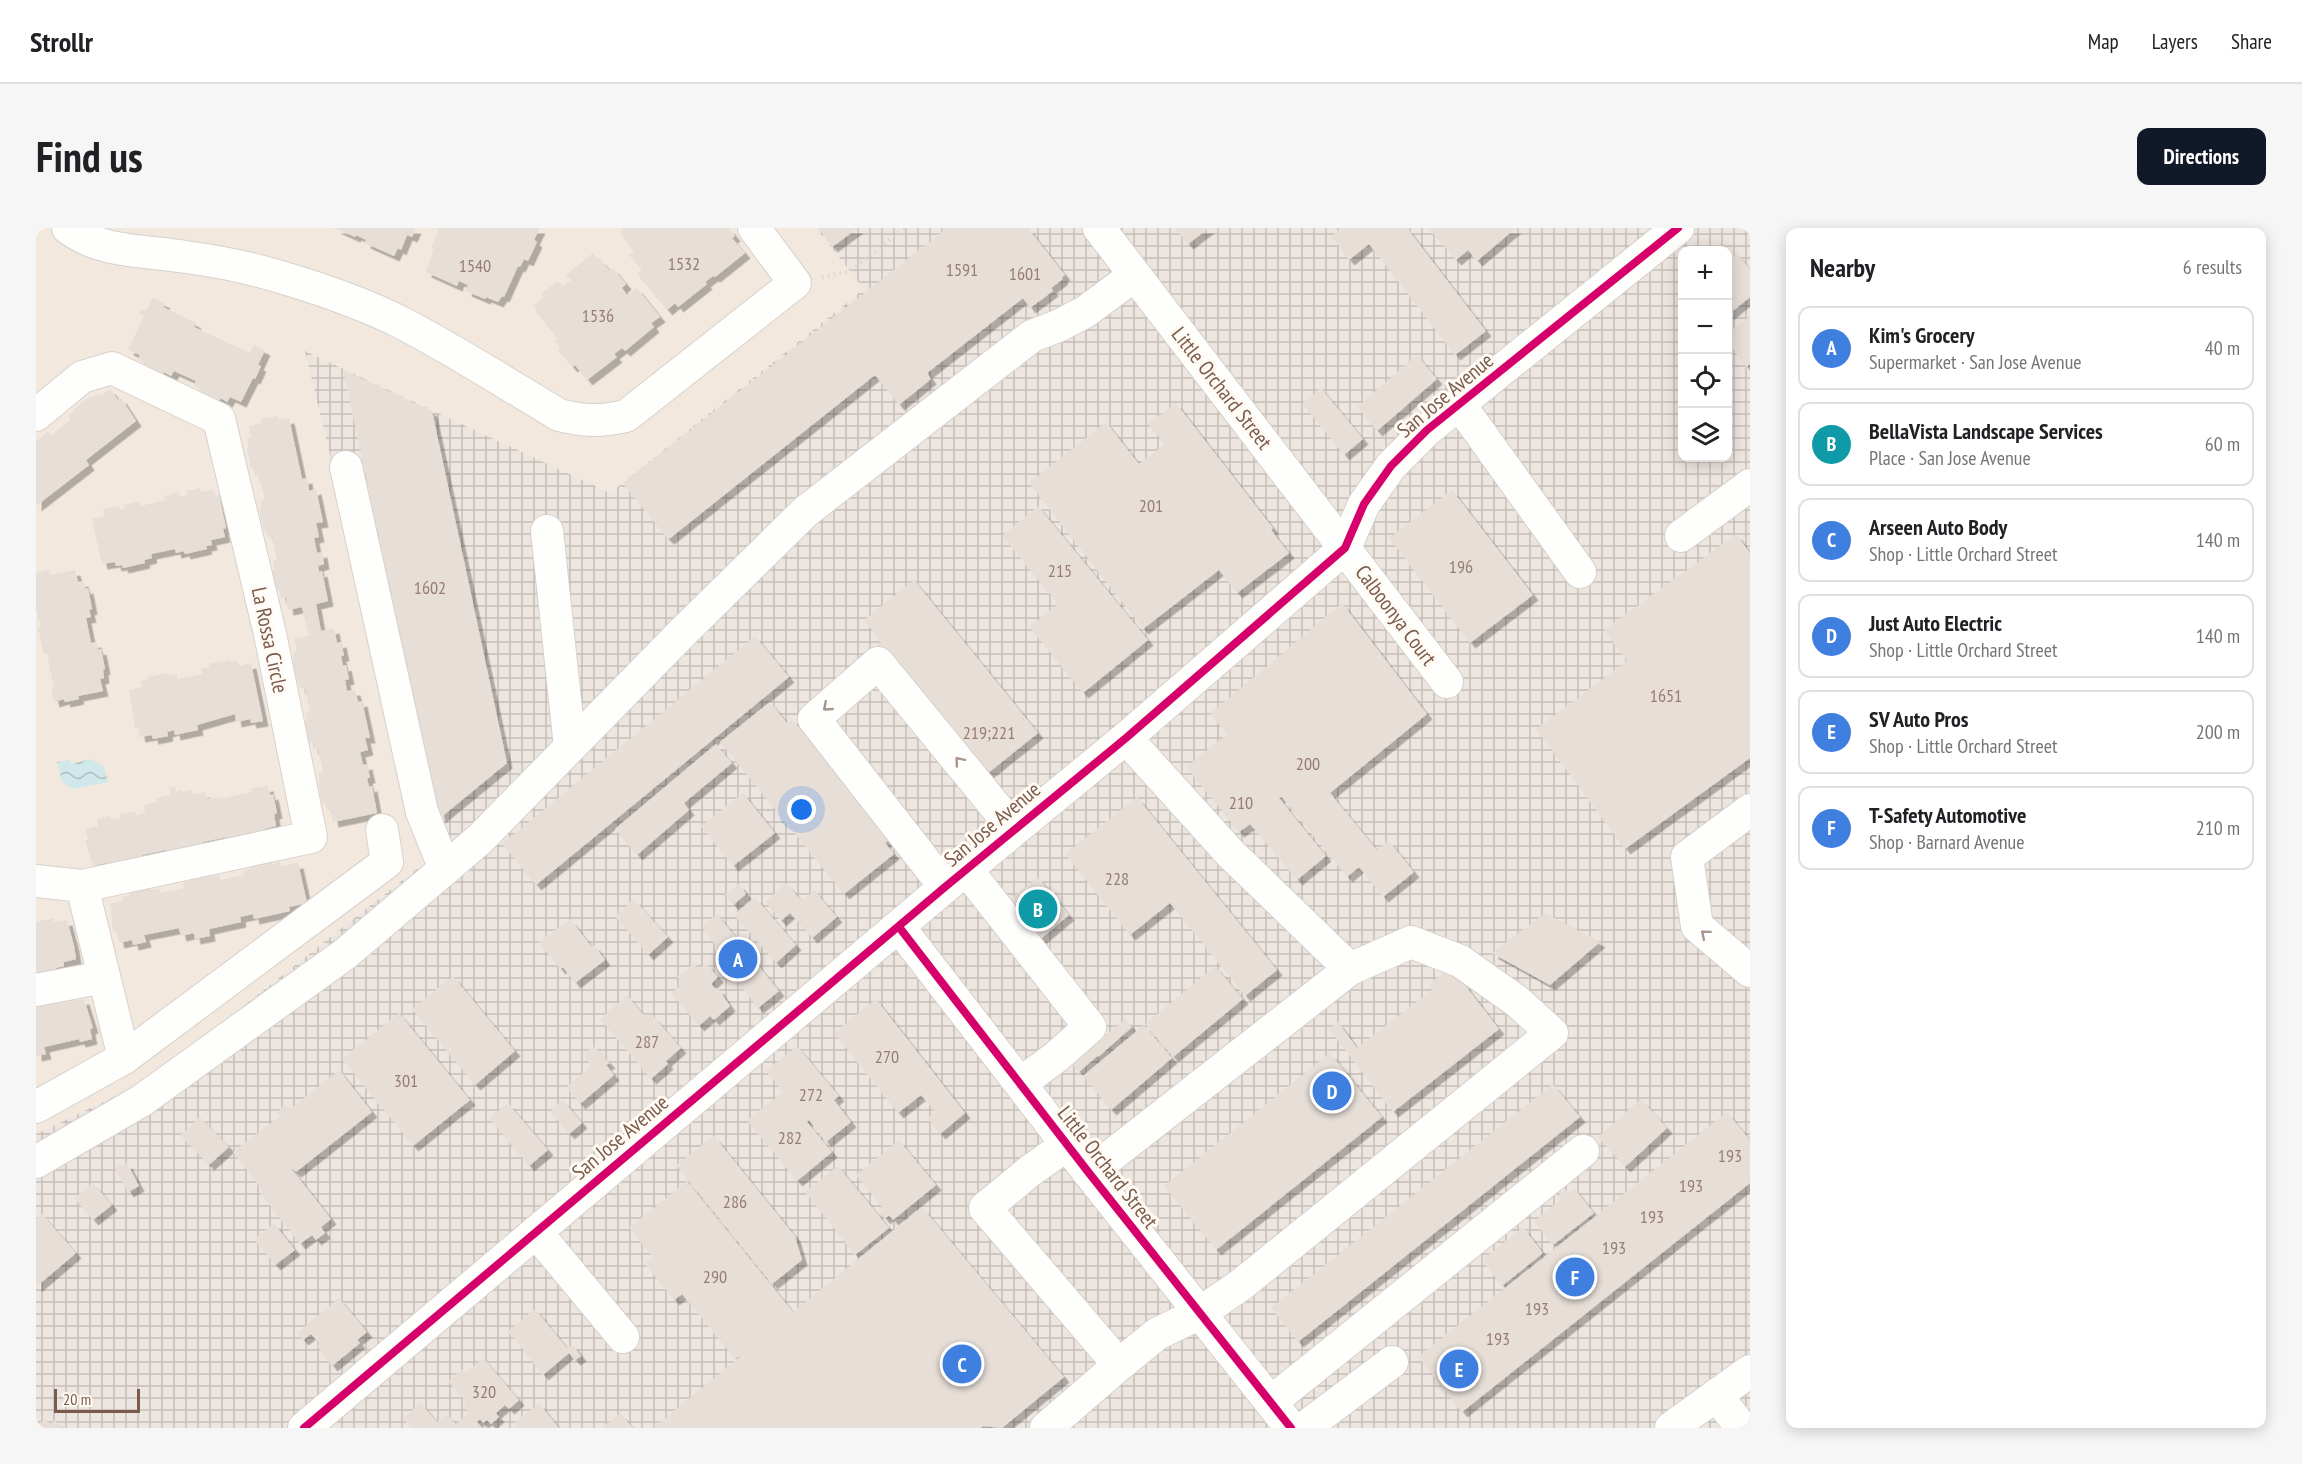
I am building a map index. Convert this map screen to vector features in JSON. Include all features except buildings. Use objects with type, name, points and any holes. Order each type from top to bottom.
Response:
[{"type":"street","points":[[69,228],[77,235],[126,251],[184,256],[247,267],[298,282],[368,308],[402,323],[559,415],[584,421],[608,420],[626,416],[795,283],[754,228]]},
{"type":"street","name":"Little Orchard Street","points":[[1099,228],[1345,548]]},
{"type":"street","name":"San Jose Avenue","points":[[304,1428],[956,878],[1005,817],[1126,738],[1345,548],[1364,504],[1391,466],[1427,430],[1677,228]]},
{"type":"street","points":[[36,1162],[150,1094],[345,954],[480,839],[682,633],[805,512],[1032,336],[1085,312],[1135,275]]},
{"type":"street","name":"La Rossa Circle","points":[[36,415],[82,377],[112,368],[219,419],[270,634],[311,837],[82,886],[36,881]]},
{"type":"street","points":[[1460,405],[1580,572]]},
{"type":"street","points":[[346,467],[422,812],[445,869]]},
{"type":"street","points":[[1681,536],[1750,485]]},
{"type":"street","points":[[547,531],[570,747]]},
{"type":"street","name":"Calboonya Court","points":[[1345,548],[1447,682]]},
{"type":"street","points":[[1005,817],[878,663],[814,719],[926,863],[956,878],[1090,1027],[1021,1083]]},
{"type":"street","points":[[1126,738],[1230,853],[1350,969]]},
{"type":"street","points":[[1750,810],[1687,857],[1697,926],[1750,971]]},
{"type":"street","points":[[36,1107],[124,1058],[387,862],[382,830]]},
{"type":"street","points":[[82,886],[124,1058]]},
{"type":"street","name":"Little Orchard Street","points":[[899,927],[1089,1173],[1292,1428]]},
{"type":"street","points":[[1046,1428],[1158,1334],[1200,1313],[1242,1284],[1552,1032],[1518,1002],[1460,962],[1411,942],[1350,969],[1089,1173]]},
{"type":"street","points":[[36,990],[104,976]]},
{"type":"street","points":[[1068,1144],[1030,1171],[985,1208],[1119,1365]]},
{"type":"street","points":[[1271,1402],[1583,1151]]},
{"type":"street","points":[[536,1232],[623,1337]]},
{"type":"street","points":[[1304,1428],[1392,1362]]},
{"type":"street","points":[[1671,1428],[1750,1371]]},
{"type":"street","points":[[1716,1395],[1742,1428]]},
{"type":"path","points":[[795,283],[850,271],[905,228]]},
{"type":"shaded area","points":[[36,228],[816,228],[864,289],[610,493],[306,352],[428,860],[151,1079],[36,1134]]},
{"type":"shaded area","points":[[816,228],[1750,228],[1750,1428],[36,1428],[36,1134],[151,1079],[428,860],[305,351],[610,493],[864,289]]},
{"type":"water","points":[[91,759],[104,767],[108,782],[73,789],[62,782],[57,762],[70,760],[71,764]]},
{"type":"cycle path","points":[[304,1428],[945,887],[1126,738],[1345,548],[1364,504],[1391,466],[1427,430],[1678,228]]},
{"type":"cycle path","points":[[899,927],[1089,1173],[1291,1428]]},
{"type":"place","name":"BellaVista Landscape Services","points":[[1038,909]]},
{"type":"place","name":"Kim's Grocery","points":[[738,959]]},
{"type":"place","name":"Just Auto Electric","points":[[1332,1091]]},
{"type":"place","name":"T-Safety Automotive","points":[[1575,1277]]},
{"type":"place","name":"Arseen Auto Body","points":[[962,1364]]},
{"type":"place","name":"SV Auto Pros","points":[[1459,1369]]}]
